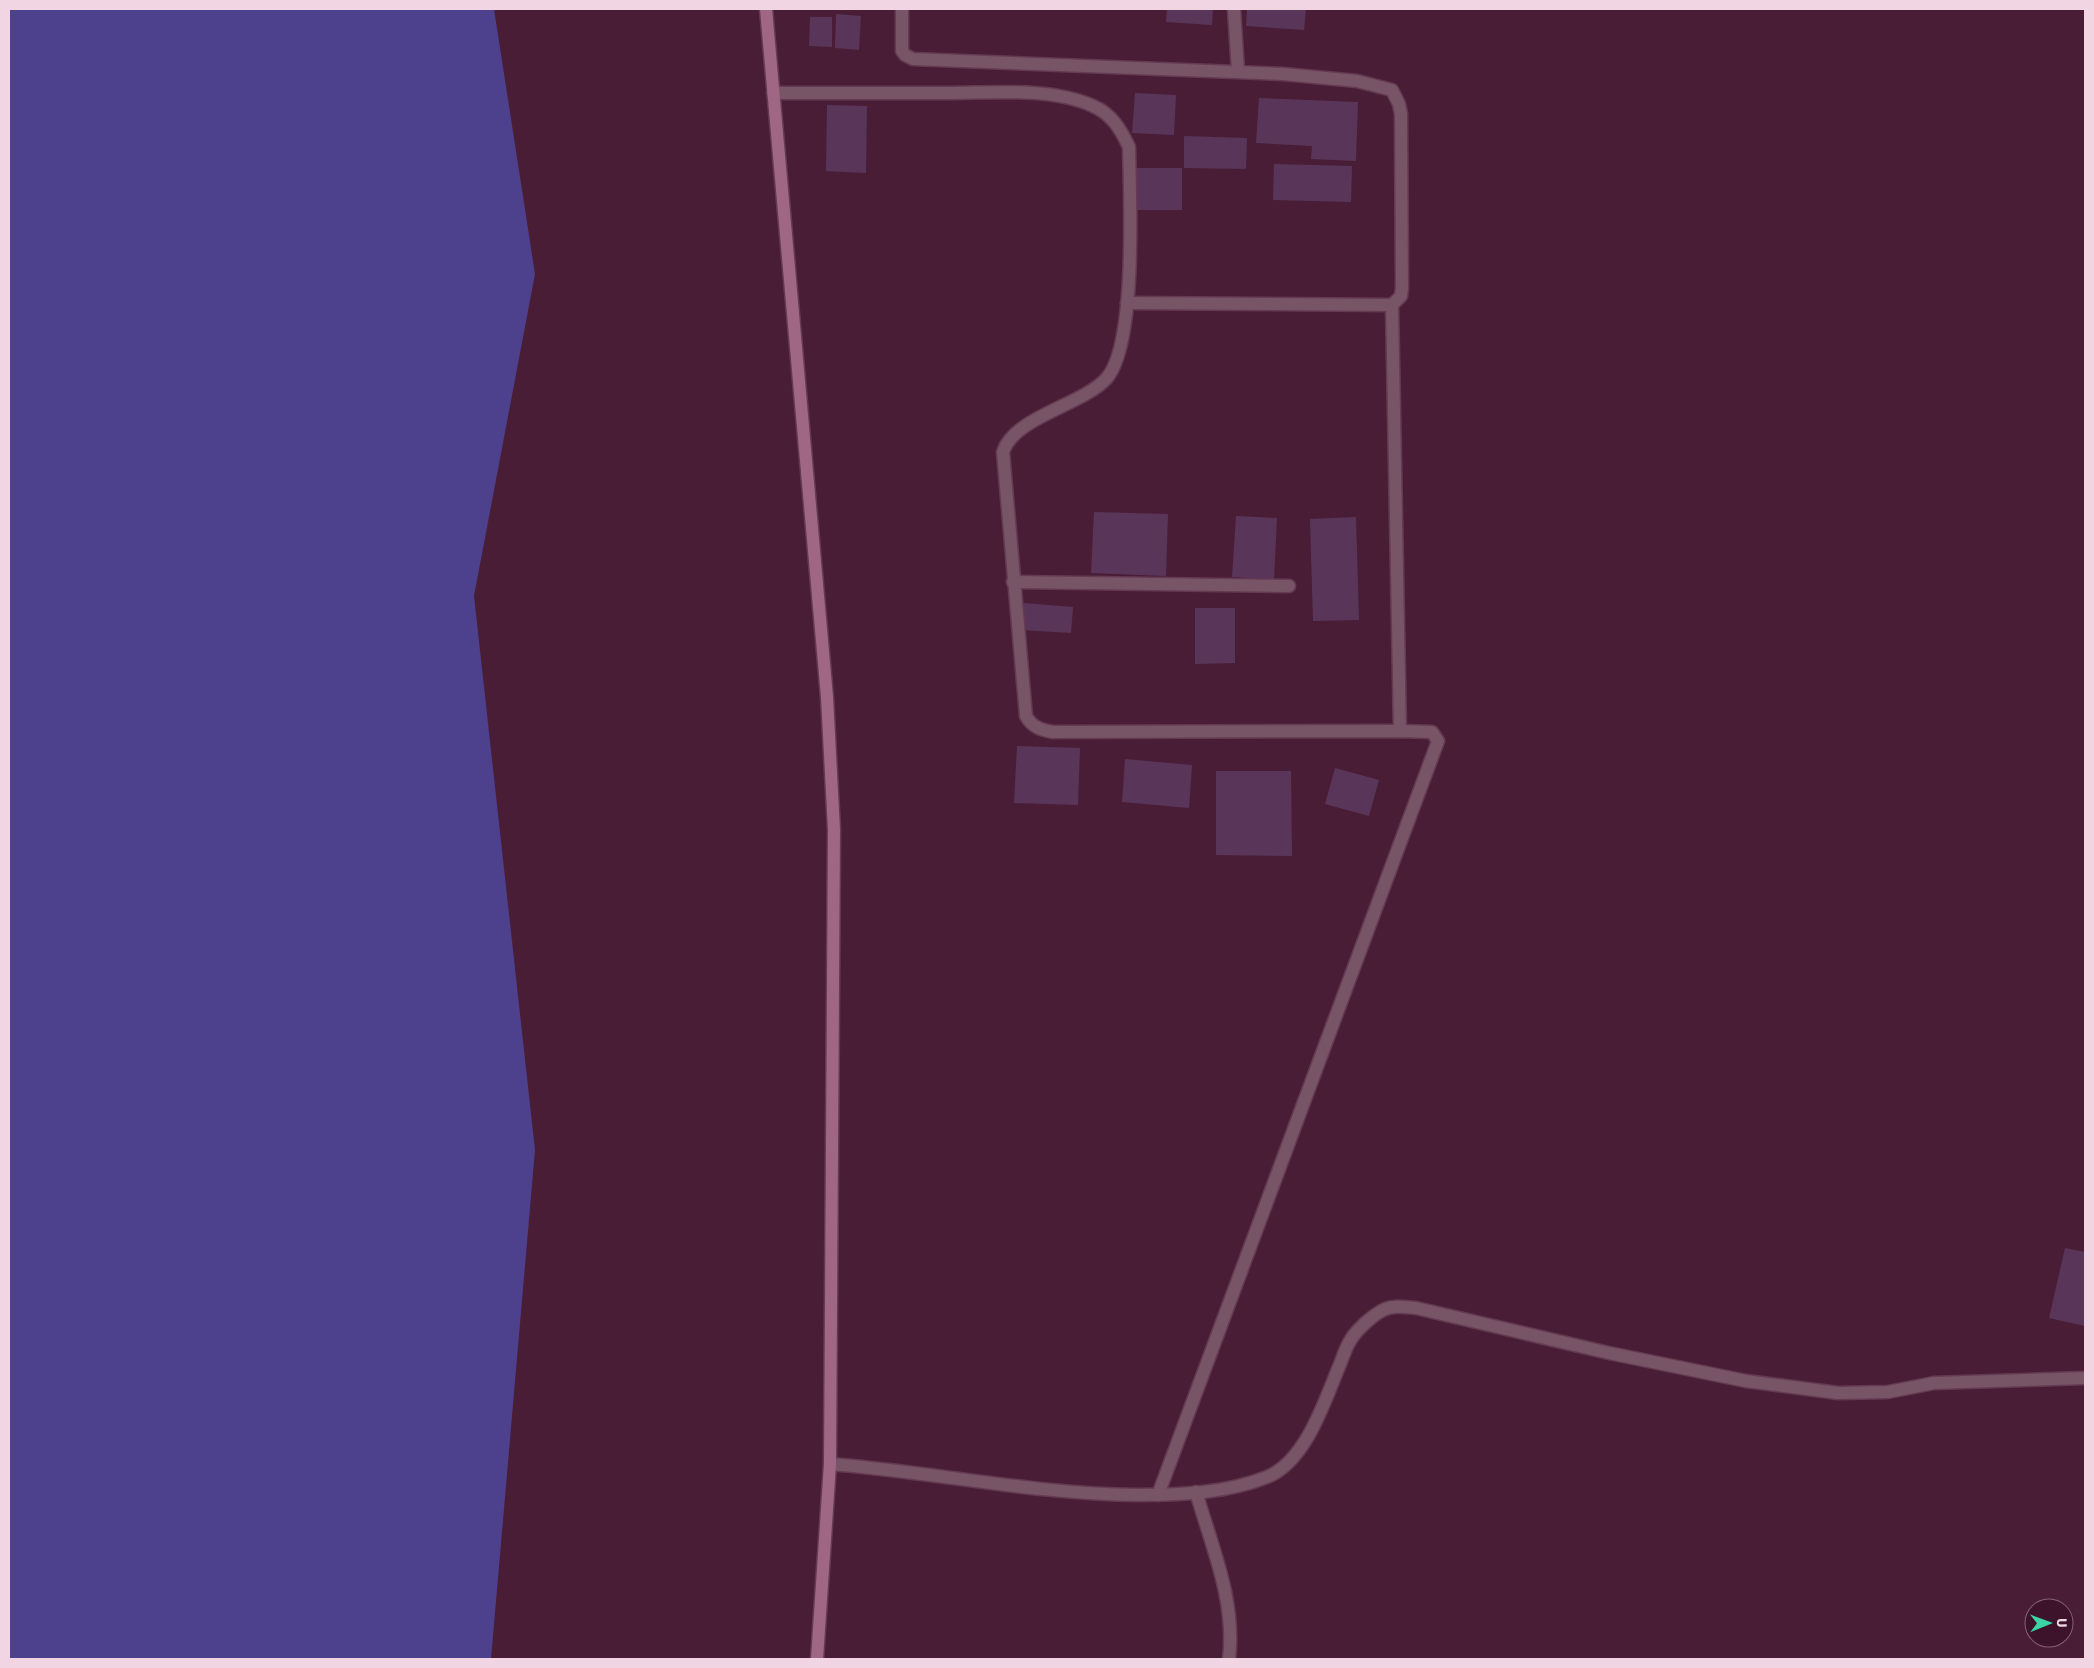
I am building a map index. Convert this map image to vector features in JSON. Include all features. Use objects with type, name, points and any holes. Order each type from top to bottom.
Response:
[{"type":"main road","points":[[766,9],[827,697],[834,830],[830,1464],[817,1659]]},
{"type":"street","points":[[902,9],[902,51],[913,59],[1238,71],[1357,81],[1392,90],[1400,104],[1401,114],[1402,278],[1401,296],[1392,305],[1127,303]]},
{"type":"street","points":[[1234,9],[1238,71]]},
{"type":"street","points":[[773,93],[1010,93],[1068,97],[1094,106],[1113,120],[1129,148],[1127,303],[1124,340],[1119,358],[1106,380],[1085,394],[1031,423],[1010,438],[1003,452],[1010,508],[1013,582],[1026,716],[1036,728],[1053,732],[1432,732],[1438,741],[1158,1495]]},
{"type":"street","points":[[1392,305],[1400,731]]},
{"type":"street","points":[[1013,582],[1289,586]]},
{"type":"street","points":[[830,1464],[885,1468],[1036,1489],[1102,1494],[1158,1495],[1234,1487],[1269,1476],[1285,1465],[1300,1449],[1321,1412],[1350,1340],[1384,1310],[1398,1306],[1416,1308],[1609,1353],[1746,1381],[1838,1393],[1888,1392],[1934,1383],[2085,1378]]},
{"type":"street","points":[[1196,1492],[1229,1602],[1232,1634],[1229,1659]]},
{"type":"shaded area","points":[[9,9],[494,9],[535,274],[474,596],[535,1150],[491,1659],[9,1659]]},
{"type":"building","points":[[1167,9],[1213,9],[1212,25],[1166,22]]},
{"type":"building","points":[[1247,9],[1306,9],[1304,30],[1246,26]]},
{"type":"building","points":[[836,14],[861,16],[859,50],[835,48]]},
{"type":"building","points":[[810,17],[832,17],[832,47],[809,46]]},
{"type":"building","points":[[1135,93],[1176,95],[1174,135],[1132,133]]},
{"type":"building","points":[[1259,98],[1358,102],[1356,161],[1311,159],[1312,146],[1256,143]]},
{"type":"building","points":[[827,105],[867,106],[866,173],[826,171]]},
{"type":"building","points":[[1184,136],[1247,138],[1246,169],[1184,168]]},
{"type":"building","points":[[1274,164],[1352,166],[1351,202],[1273,200]]},
{"type":"building","points":[[1136,168],[1182,168],[1182,210],[1137,210]]},
{"type":"building","points":[[1094,512],[1168,514],[1166,576],[1091,573]]},
{"type":"building","points":[[1236,516],[1277,518],[1274,580],[1232,577]]},
{"type":"building","points":[[1356,517],[1359,620],[1313,621],[1310,519]]},
{"type":"building","points":[[1024,603],[1073,607],[1071,633],[1022,630]]},
{"type":"building","points":[[1195,608],[1235,608],[1235,663],[1195,664]]},
{"type":"building","points":[[1017,746],[1080,748],[1078,805],[1014,803]]},
{"type":"building","points":[[1125,759],[1192,765],[1189,808],[1122,802]]},
{"type":"building","points":[[1335,768],[1379,780],[1369,816],[1325,804]]},
{"type":"building","points":[[1216,771],[1291,771],[1292,856],[1216,855]]},
{"type":"building","points":[[2065,1248],[2085,1252],[2085,1326],[2049,1318]]}]
